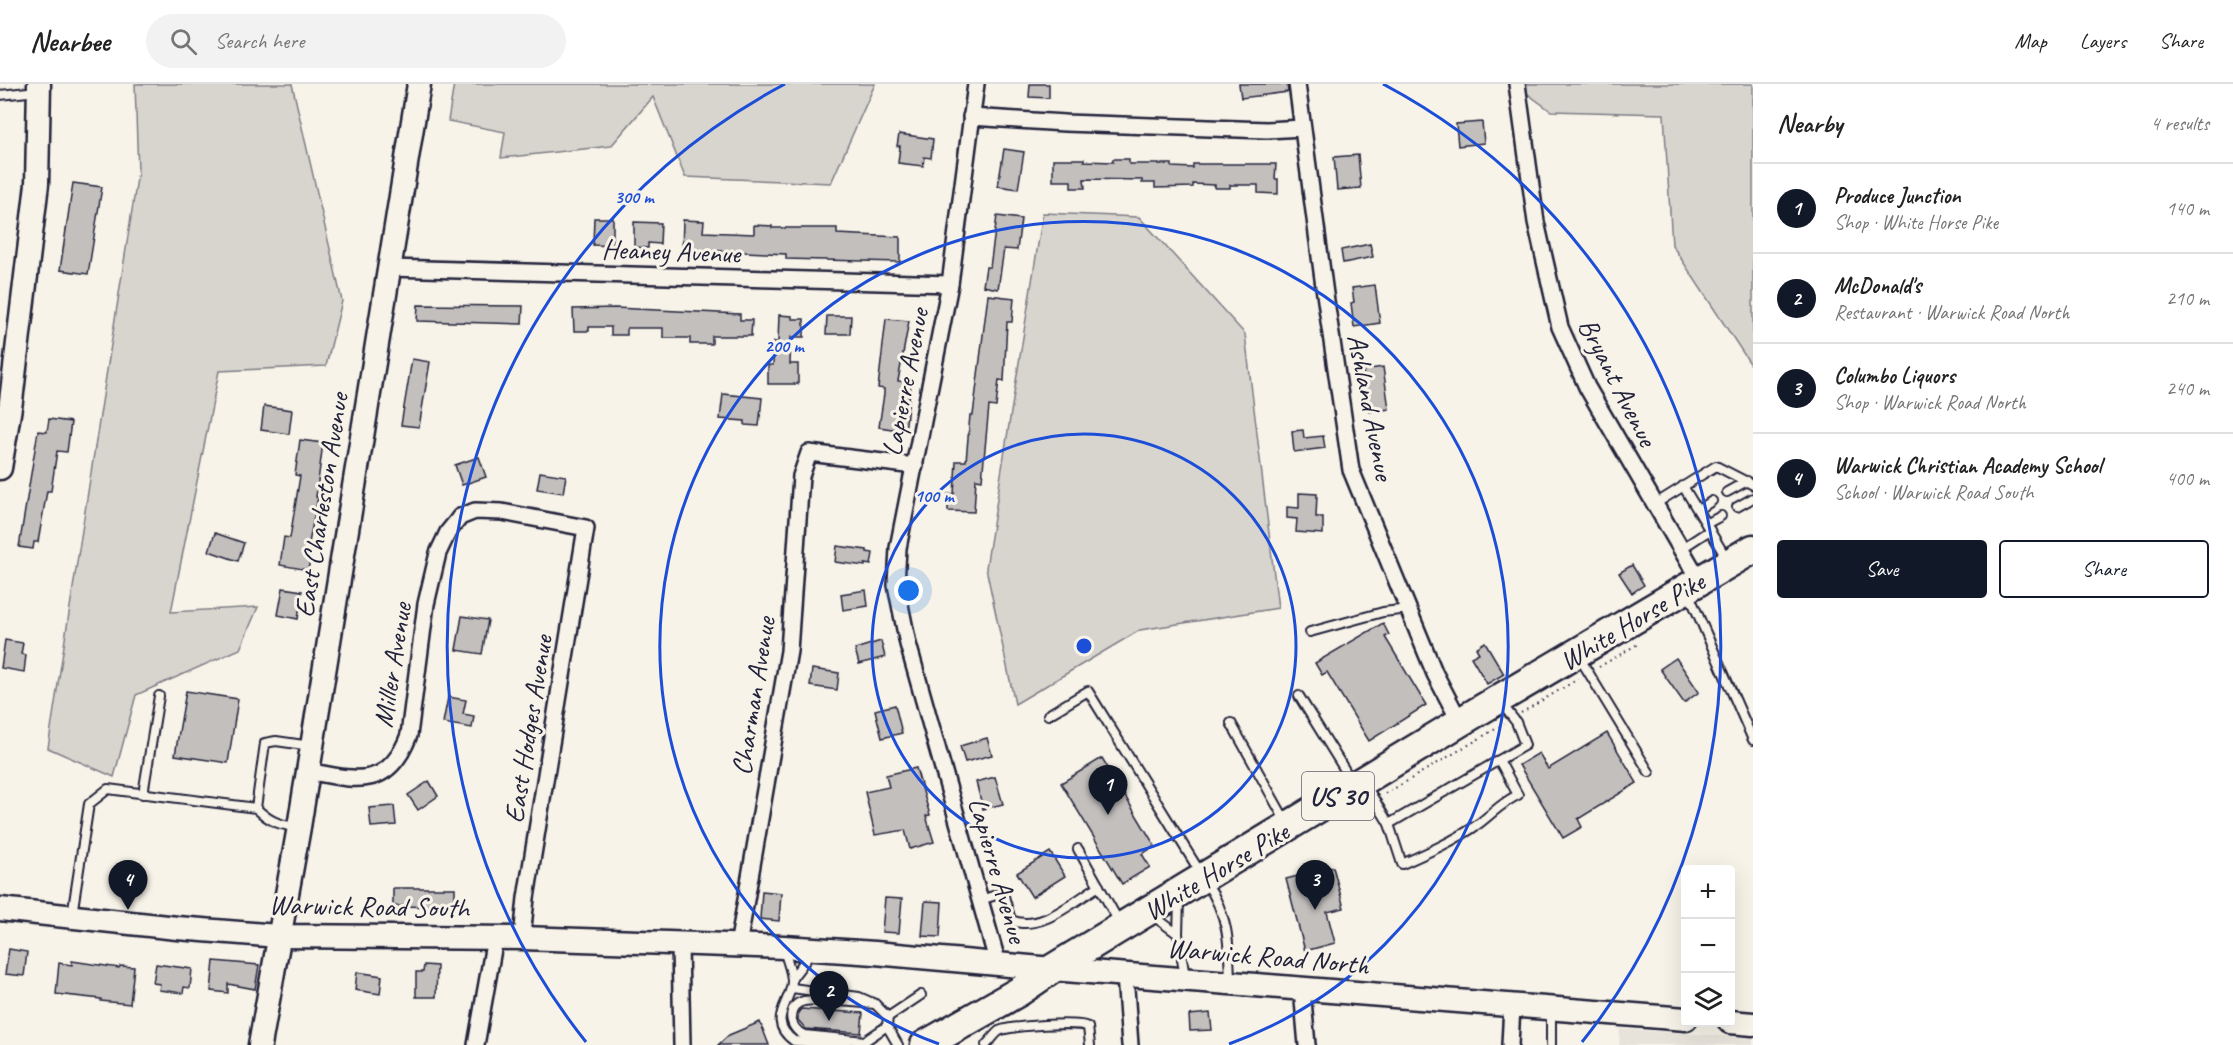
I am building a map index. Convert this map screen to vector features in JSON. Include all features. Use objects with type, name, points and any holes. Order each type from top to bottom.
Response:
[{"type":"highway","name":"White Horse Pike","points":[[925,1045],[994,1020],[1020,991],[1052,969],[1460,722],[1741,556]]},
{"type":"street","name":"East Charleston Avenue","points":[[260,1045],[299,827],[419,84]]},
{"type":"street","name":"Lapierre Avenue","points":[[976,84],[950,284],[898,548],[896,585],[908,644],[998,964]]},
{"type":"street","name":"Ashland Avenue","points":[[1297,84],[1352,470],[1435,674],[1460,722]]},
{"type":"street","name":"Bryant Avenue","points":[[1517,84],[1536,222],[1560,327],[1587,387],[1681,549],[1693,584]]},
{"type":"street","points":[[0,468],[11,401],[37,184],[39,87]]},
{"type":"street","points":[[971,117],[1065,123],[1267,130],[1302,128]]},
{"type":"street","name":"Heaney Avenue","points":[[390,268],[950,284]]},
{"type":"street","name":"Charman Avenue","points":[[738,946],[789,651],[801,476],[809,453],[915,466]]},
{"type":"street","name":"Miller Avenue","points":[[307,771],[368,779],[393,764],[402,753],[409,735],[426,604],[438,553],[448,532],[460,517],[475,511],[502,512],[586,528]]},
{"type":"street","name":"East Hodges Avenue","points":[[522,938],[526,898],[586,528]]},
{"type":"street","name":"Warwick Road South","points":[[0,909],[278,936],[522,938],[738,946]]},
{"type":"street","points":[[476,1045],[495,938]]},
{"type":"street","points":[[680,945],[682,1045]]},
{"type":"street","name":"Warwick Road North","points":[[738,946],[814,949],[1681,1019]]},
{"type":"street","points":[[1125,975],[1130,1045]]},
{"type":"street","points":[[1302,989],[1307,1045]]},
{"type":"street","points":[[1512,1006],[1514,1045]]},
{"type":"street","points":[[1735,1022],[1753,1024]]},
{"type":"lane","points":[[0,95],[39,87]]},
{"type":"lane","points":[[1655,504],[1716,466],[1750,483]]},
{"type":"lane","points":[[1727,492],[1750,483]]},
{"type":"lane","points":[[1683,486],[1708,527],[1741,556]]},
{"type":"lane","points":[[1737,507],[1753,498]]},
{"type":"lane","points":[[1698,510],[1712,501]]},
{"type":"lane","points":[[1681,549],[1721,516]]},
{"type":"lane","points":[[1693,584],[1753,740]]},
{"type":"lane","points":[[1310,632],[1383,612],[1409,609]]},
{"type":"lane","points":[[1577,653],[1649,772]]},
{"type":"lane","points":[[1047,715],[1088,691],[1219,902],[1230,946],[1230,983]]},
{"type":"lane","points":[[143,794],[159,696]]},
{"type":"lane","points":[[1299,696],[1389,824],[1402,864],[1476,826],[1507,800],[1518,795],[1499,760]]},
{"type":"lane","points":[[1389,824],[1524,745],[1516,722],[1498,700]]},
{"type":"lane","points":[[1231,723],[1289,827]]},
{"type":"lane","points":[[256,808],[265,742],[276,741],[311,747]]},
{"type":"lane","points":[[72,917],[90,804],[108,789],[256,808],[270,821],[284,826],[299,827]]},
{"type":"lane","points":[[1078,849],[1122,928]]},
{"type":"lane","points":[[980,900],[1003,893],[1011,920],[1021,924],[1033,924],[1099,886]]},
{"type":"lane","points":[[1179,894],[1178,934],[1185,980]]},
{"type":"lane","points":[[1148,912],[1178,934]]},
{"type":"lane","points":[[784,947],[786,962],[792,978],[792,988],[784,1002],[781,1014],[782,1024],[790,1038],[794,1041],[846,1045]]},
{"type":"lane","points":[[792,978],[814,949]]},
{"type":"lane","points":[[792,988],[859,997],[875,1004],[888,1017]]},
{"type":"lane","points":[[898,1045],[887,1026],[888,1017],[921,995]]},
{"type":"lane","points":[[875,1004],[808,1000],[797,1004],[793,1010],[792,1027],[796,1032],[804,1035],[861,1043],[887,1026]]},
{"type":"lane","points":[[1551,1009],[1551,1045]]},
{"type":"lane","points":[[986,1045],[994,1020],[1026,1026],[1079,1023],[1088,1027],[1090,1045]]},
{"type":"shaded area","points":[[135,84],[292,84],[342,301],[326,366],[219,371],[171,612],[258,607],[240,649],[136,695],[114,777],[48,748],[138,172]]},
{"type":"shaded area","points":[[454,84],[875,84],[831,183],[685,177],[653,97],[611,146],[501,158],[505,132],[448,121]]},
{"type":"shaded area","points":[[1520,84],[1753,84],[1753,368],[1672,245],[1664,114],[1551,111],[1521,89]]},
{"type":"shaded area","points":[[1043,213],[1139,217],[1245,334],[1278,608],[1140,630],[1015,704],[986,568]]},
{"type":"shaded area","points":[[1620,1029],[1753,1038],[1753,1045],[1619,1045]]},
{"type":"building","points":[[1030,84],[1049,84],[1049,98],[1029,97]]},
{"type":"building","points":[[1239,84],[1287,84],[1288,92],[1241,98]]},
{"type":"building","points":[[1482,122],[1484,143],[1458,146],[1456,124]]},
{"type":"building","points":[[899,134],[933,139],[931,158],[924,157],[923,166],[898,163]]},
{"type":"building","points":[[1004,149],[1024,152],[1018,189],[998,186]]},
{"type":"building","points":[[1358,155],[1361,188],[1337,190],[1334,157]]},
{"type":"building","points":[[1053,159],[1113,162],[1113,159],[1129,159],[1129,164],[1172,164],[1172,167],[1193,168],[1193,164],[1276,164],[1275,179],[1278,179],[1278,194],[1258,193],[1258,185],[1230,185],[1230,188],[1215,188],[1215,185],[1193,184],[1193,187],[1155,188],[1155,183],[1142,183],[1142,180],[1084,179],[1085,188],[1071,188],[1071,181],[1053,181]]},
{"type":"building","points":[[73,183],[102,187],[88,274],[60,270]]},
{"type":"building","points":[[997,216],[1021,219],[1017,250],[1004,249],[998,289],[983,286],[986,267],[990,267]]},
{"type":"building","points":[[594,218],[613,218],[613,246],[593,245]]},
{"type":"building","points":[[683,220],[704,221],[703,232],[754,234],[754,225],[772,226],[772,228],[837,228],[837,234],[900,237],[900,262],[786,259],[786,254],[703,250],[703,253],[682,252]]},
{"type":"building","points":[[634,222],[661,223],[660,244],[648,243],[648,248],[634,247]]},
{"type":"building","points":[[1370,244],[1373,257],[1343,263],[1341,250]]},
{"type":"building","points":[[1375,285],[1380,323],[1354,327],[1352,288]]},
{"type":"building","points":[[988,295],[1014,298],[1012,322],[1007,322],[1004,381],[999,380],[996,407],[989,406],[982,480],[976,479],[974,512],[948,511],[948,494],[954,494],[956,461],[966,461],[970,415],[973,415]]},
{"type":"building","points":[[418,305],[523,306],[522,324],[417,321]]},
{"type":"building","points":[[615,308],[740,314],[740,320],[752,320],[751,336],[712,336],[712,344],[690,344],[690,338],[663,338],[663,328],[627,328],[627,335],[611,335],[611,327],[589,327],[589,331],[574,331],[573,309]]},
{"type":"building","points":[[779,315],[792,316],[792,319],[804,319],[804,337],[791,337],[790,364],[798,364],[798,384],[768,384],[768,365],[773,365],[774,342],[778,342]]},
{"type":"building","points":[[827,316],[851,316],[850,334],[826,334]]},
{"type":"building","points":[[886,319],[909,321],[898,381],[911,383],[905,431],[879,427],[884,389],[878,388]]},
{"type":"building","points":[[412,359],[430,362],[419,427],[401,425]]},
{"type":"building","points":[[1383,367],[1389,409],[1369,412],[1363,370]]},
{"type":"building","points":[[723,394],[762,398],[759,426],[745,425],[745,421],[720,419]]},
{"type":"building","points":[[264,406],[292,410],[289,434],[261,430]]},
{"type":"building","points":[[49,419],[71,422],[67,452],[57,451],[51,491],[47,491],[38,542],[34,542],[33,549],[19,547],[38,431],[47,432]]},
{"type":"building","points":[[1303,430],[1304,438],[1323,436],[1325,448],[1294,452],[1292,431]]},
{"type":"building","points":[[300,440],[323,443],[316,497],[318,497],[307,553],[311,554],[308,570],[280,565],[284,537],[290,538],[300,476],[295,475]]},
{"type":"building","points":[[479,457],[486,477],[462,485],[455,465]]},
{"type":"building","points":[[540,472],[566,476],[563,493],[537,489]]},
{"type":"building","points":[[1299,493],[1317,494],[1316,517],[1323,517],[1323,534],[1296,532],[1297,519],[1287,518],[1287,507],[1299,508]]},
{"type":"building","points":[[215,533],[244,543],[238,561],[209,551]]},
{"type":"building","points":[[837,546],[873,553],[871,565],[835,562]]},
{"type":"building","points":[[1632,565],[1644,585],[1632,593],[1619,573]]},
{"type":"building","points":[[283,588],[302,591],[298,619],[278,615]]},
{"type":"building","points":[[866,590],[868,606],[843,610],[841,594]]},
{"type":"building","points":[[462,616],[488,620],[482,654],[456,650]]},
{"type":"building","points":[[1383,623],[1389,635],[1385,637],[1426,705],[1369,741],[1327,672],[1322,675],[1315,663]]},
{"type":"building","points":[[5,640],[23,643],[21,654],[26,655],[24,672],[1,668]]},
{"type":"building","points":[[881,641],[885,657],[859,664],[855,649]]},
{"type":"building","points":[[1485,642],[1504,674],[1487,684],[1471,657],[1479,653],[1476,648]]},
{"type":"building","points":[[1676,658],[1699,692],[1684,703],[1660,669]]},
{"type":"building","points":[[812,669],[839,673],[837,690],[810,686]]},
{"type":"building","points":[[186,691],[238,699],[228,763],[175,755]]},
{"type":"building","points":[[448,697],[466,700],[463,714],[474,716],[472,728],[443,723]]},
{"type":"building","points":[[895,705],[902,733],[882,738],[875,710]]},
{"type":"building","points":[[1607,733],[1637,783],[1578,819],[1582,827],[1563,838],[1519,765],[1539,753],[1548,769]]},
{"type":"building","points":[[987,738],[992,755],[965,762],[960,746]]},
{"type":"building","points":[[1102,758],[1155,846],[1142,854],[1150,867],[1122,884],[1061,783]]},
{"type":"building","points":[[916,768],[930,815],[926,816],[934,842],[910,849],[905,830],[875,835],[865,792],[889,787],[886,775]]},
{"type":"building","points":[[995,777],[1003,804],[983,809],[976,782]]},
{"type":"building","points":[[429,781],[438,796],[418,810],[408,795]]},
{"type":"building","points":[[394,806],[396,825],[371,827],[369,808]]},
{"type":"building","points":[[1050,852],[1065,876],[1032,897],[1017,873]]},
{"type":"building","points":[[1333,867],[1344,908],[1327,912],[1335,943],[1305,951],[1286,879]]},
{"type":"building","points":[[393,888],[455,888],[455,907],[393,906]]},
{"type":"building","points":[[762,891],[781,893],[779,921],[760,919]]},
{"type":"building","points":[[885,898],[902,899],[899,933],[882,932]]},
{"type":"building","points":[[925,901],[942,902],[940,937],[922,936]]},
{"type":"building","points":[[9,949],[27,952],[24,976],[5,974]]},
{"type":"building","points":[[72,961],[119,968],[120,966],[134,967],[130,1004],[56,994],[59,963],[72,965]]},
{"type":"building","points":[[214,961],[259,965],[255,989],[228,984],[228,993],[211,991]]},
{"type":"building","points":[[156,964],[192,969],[190,988],[184,987],[183,993],[159,990],[160,984],[153,983]]},
{"type":"building","points":[[424,965],[437,966],[436,997],[416,997],[416,972],[423,972]]},
{"type":"building","points":[[357,972],[382,976],[380,994],[355,990]]},
{"type":"building","points":[[801,1009],[863,1013],[861,1033],[806,1029],[798,1020],[798,1013]]},
{"type":"building","points":[[1210,1013],[1212,1030],[1190,1031],[1189,1015]]},
{"type":"building","points":[[760,1022],[769,1045],[718,1045],[729,1035]]},
{"type":"place","name":"Produce Junction","points":[[1108,815]]},
{"type":"place","name":"Warwick Christian Academy School","points":[[128,910]]},
{"type":"place","name":"Columbo Liquors","points":[[1315,910]]},
{"type":"place","name":"McDonald's","points":[[829,1021]]}]
